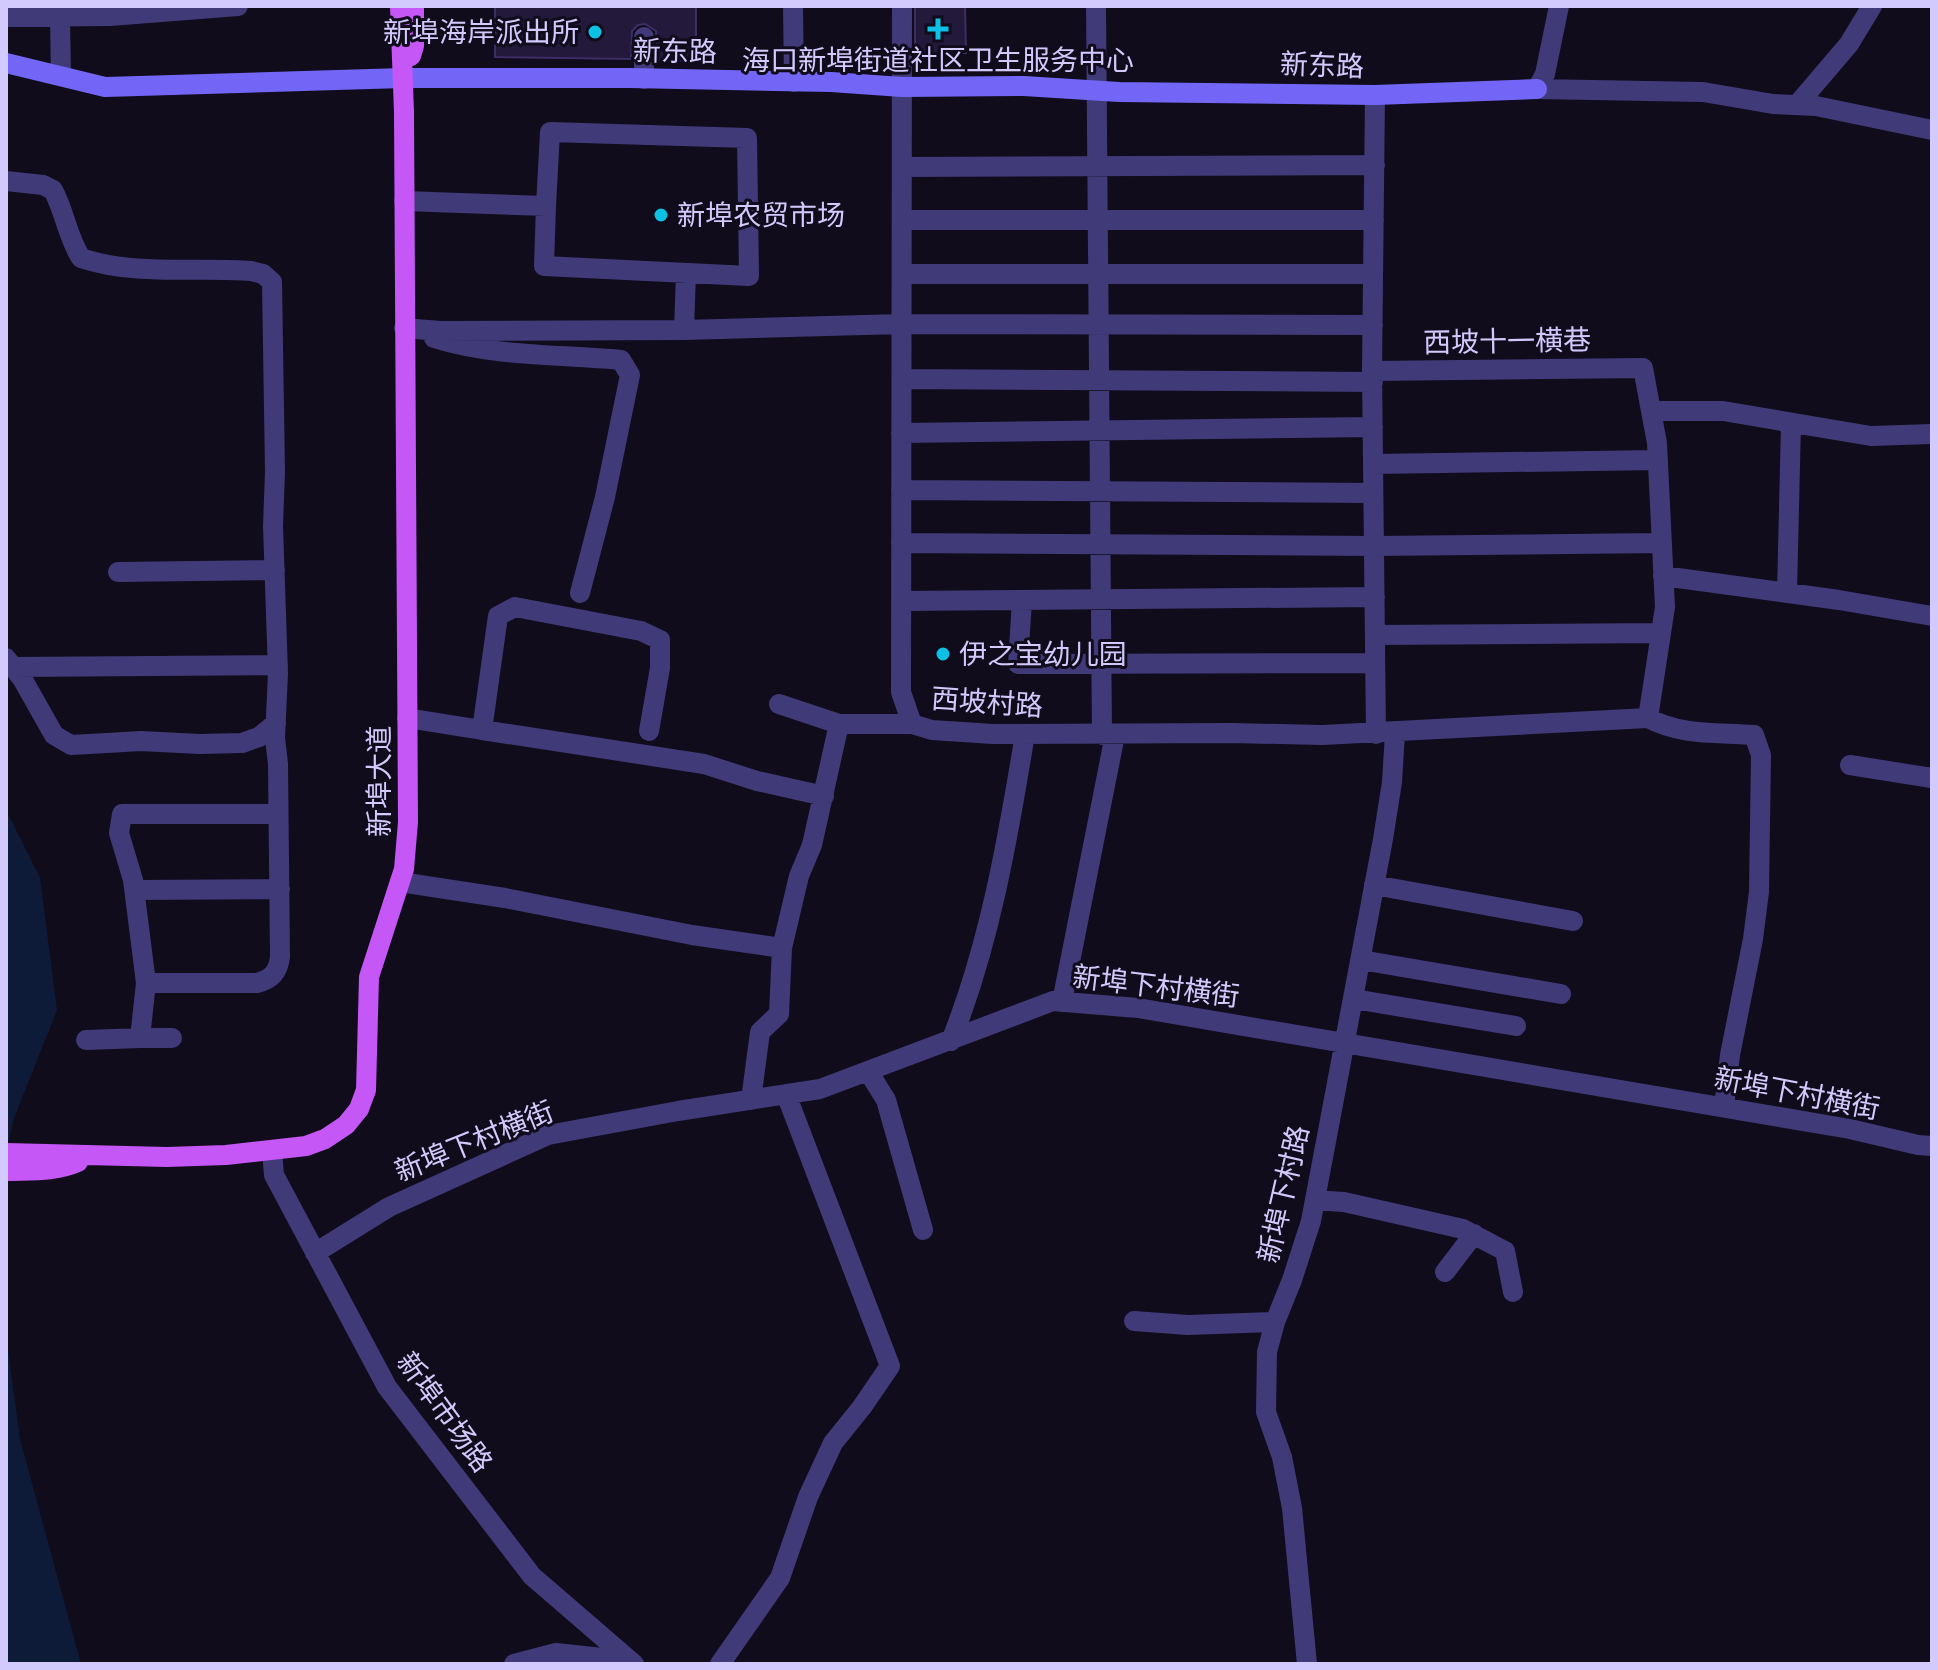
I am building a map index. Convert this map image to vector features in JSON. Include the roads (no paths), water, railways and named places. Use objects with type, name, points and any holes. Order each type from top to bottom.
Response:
[{"type":"main road","name":"新埠大道","points":[[56,1163],[93,1155],[167,1157],[306,1146],[325,1139],[346,1125],[364,1100],[369,1054],[369,977],[400,882],[408,822],[400,6]]},
{"type":"main road","name":"新埠大道","points":[[403,78],[414,46],[414,6]]},
{"type":"main road","points":[[6,1153],[56,1163]]},
{"type":"main road","points":[[6,1171],[56,1163]]},
{"type":"street","points":[[6,17],[60,18],[238,6]]},
{"type":"street","points":[[793,6],[794,82]]},
{"type":"street","name":"西坡村路","points":[[902,6],[901,692],[912,724],[932,730],[1025,734],[1385,734],[1648,718]]},
{"type":"street","points":[[1062,1002],[1108,735],[1102,664],[1096,6]]},
{"type":"street","points":[[1559,6],[1545,74],[1537,89],[1703,92],[1773,104],[1816,106],[1932,130]]},
{"type":"street","points":[[1797,105],[1849,44],[1872,6]]},
{"type":"street","points":[[60,18],[61,76]]},
{"type":"street","points":[[644,37],[644,79]]},
{"type":"street","name":"新东路","points":[[6,63],[105,87],[403,78],[644,79],[1375,95],[1537,89]]},
{"type":"street","name":"新埠下村路","points":[[1307,1664],[1292,1508],[1282,1457],[1266,1412],[1267,1352],[1311,1221],[1392,782],[1375,663],[1372,377],[1375,95]]},
{"type":"street","points":[[550,132],[747,138],[749,276],[544,266],[546,206],[550,132]]},
{"type":"street","points":[[902,167],[1375,165]]},
{"type":"street","points":[[6,181],[43,185],[53,190],[65,217],[67,233],[81,258],[107,265],[153,269],[251,271],[263,274],[272,282],[279,966],[268,980],[239,984],[146,983]]},
{"type":"street","points":[[404,201],[546,206]]},
{"type":"street","points":[[902,220],[1374,220]]},
{"type":"street","points":[[684,330],[686,273]]},
{"type":"street","points":[[902,274],[1373,274]]},
{"type":"street","points":[[404,328],[440,331],[684,330],[902,324],[1373,325]]},
{"type":"street","points":[[404,328],[459,346],[519,354],[621,360],[630,375],[605,497],[580,593]]},
{"type":"street","name":"西坡十一横巷","points":[[902,379],[1372,377],[1643,368],[1651,411]]},
{"type":"street","points":[[1724,1107],[1730,1055],[1759,892],[1761,755],[1754,735],[1700,733],[1664,727],[1648,718],[1665,607],[1658,460],[1651,411],[1723,411],[1871,436],[1932,434]]},
{"type":"street","points":[[1787,593],[1791,423]]},
{"type":"street","points":[[901,433],[1373,427]]},
{"type":"street","points":[[1373,464],[1658,460]]},
{"type":"street","points":[[901,490],[1373,493]]},
{"type":"street","points":[[901,543],[1374,546],[1661,543]]},
{"type":"street","points":[[118,572],[275,570]]},
{"type":"street","points":[[1663,576],[1932,616]]},
{"type":"street","points":[[901,601],[1375,597]]},
{"type":"street","points":[[1022,600],[1018,664],[1375,663]]},
{"type":"street","points":[[482,730],[498,616],[515,607],[641,631],[660,640],[660,668],[649,731]]},
{"type":"street","points":[[1375,635],[1661,633]]},
{"type":"street","points":[[9,662],[278,665]]},
{"type":"street","points":[[9,662],[54,735],[71,745],[141,741],[242,743],[259,737],[276,723]]},
{"type":"street","points":[[779,704],[839,724],[912,724]]},
{"type":"street","points":[[407,718],[704,764],[757,781],[824,796]]},
{"type":"street","points":[[751,1100],[760,1032],[779,1014],[782,948],[799,876],[812,845],[839,724]]},
{"type":"street","points":[[951,1041],[964,1009],[999,887],[1025,734]]},
{"type":"street","points":[[1850,765],[1932,778]]},
{"type":"street","points":[[140,1038],[146,983],[135,890],[119,833],[122,814],[278,814]]},
{"type":"street","points":[[400,882],[505,898],[639,926],[782,948]]},
{"type":"street","points":[[1374,885],[1573,921]]},
{"type":"street","points":[[135,890],[280,889]]},
{"type":"street","points":[[1361,960],[1561,994]]},
{"type":"street","points":[[1354,999],[1516,1026]]},
{"type":"street","name":"新埠下村横街","points":[[315,1253],[389,1207],[548,1135],[820,1089],[1053,1001],[1138,1008],[1345,1042],[1932,1146]]},
{"type":"street","points":[[86,1040],[172,1038]]},
{"type":"street","points":[[868,1071],[886,1100],[923,1230]]},
{"type":"street","points":[[720,1664],[780,1578],[808,1497],[833,1443],[890,1366],[786,1094]]},
{"type":"street","name":"新埠市场路","points":[[272,1151],[274,1175],[387,1387],[532,1576],[632,1662]]},
{"type":"street","points":[[1315,1200],[1344,1202],[1474,1234],[1505,1251],[1513,1292]]},
{"type":"street","points":[[1445,1272],[1474,1234]]},
{"type":"street","points":[[1134,1321],[1188,1325],[1275,1322]]},
{"type":"street","points":[[514,1664],[556,1653],[632,1662]]},
{"type":"water","points":[[6,810],[40,878],[57,1010],[14,1118],[6,1151]]},
{"type":"water","points":[[6,1335],[20,1439],[81,1664],[6,1664]]},
{"type":"place","name":"海口新埠街道社区卫生服务中心","points":[[938,29]]},
{"type":"place","name":"新埠海岸派出所","points":[[595,32]]},
{"type":"place","name":"新埠农贸市场","points":[[661,215]]},
{"type":"place","name":"伊之宝幼儿园","points":[[943,654]]}]
